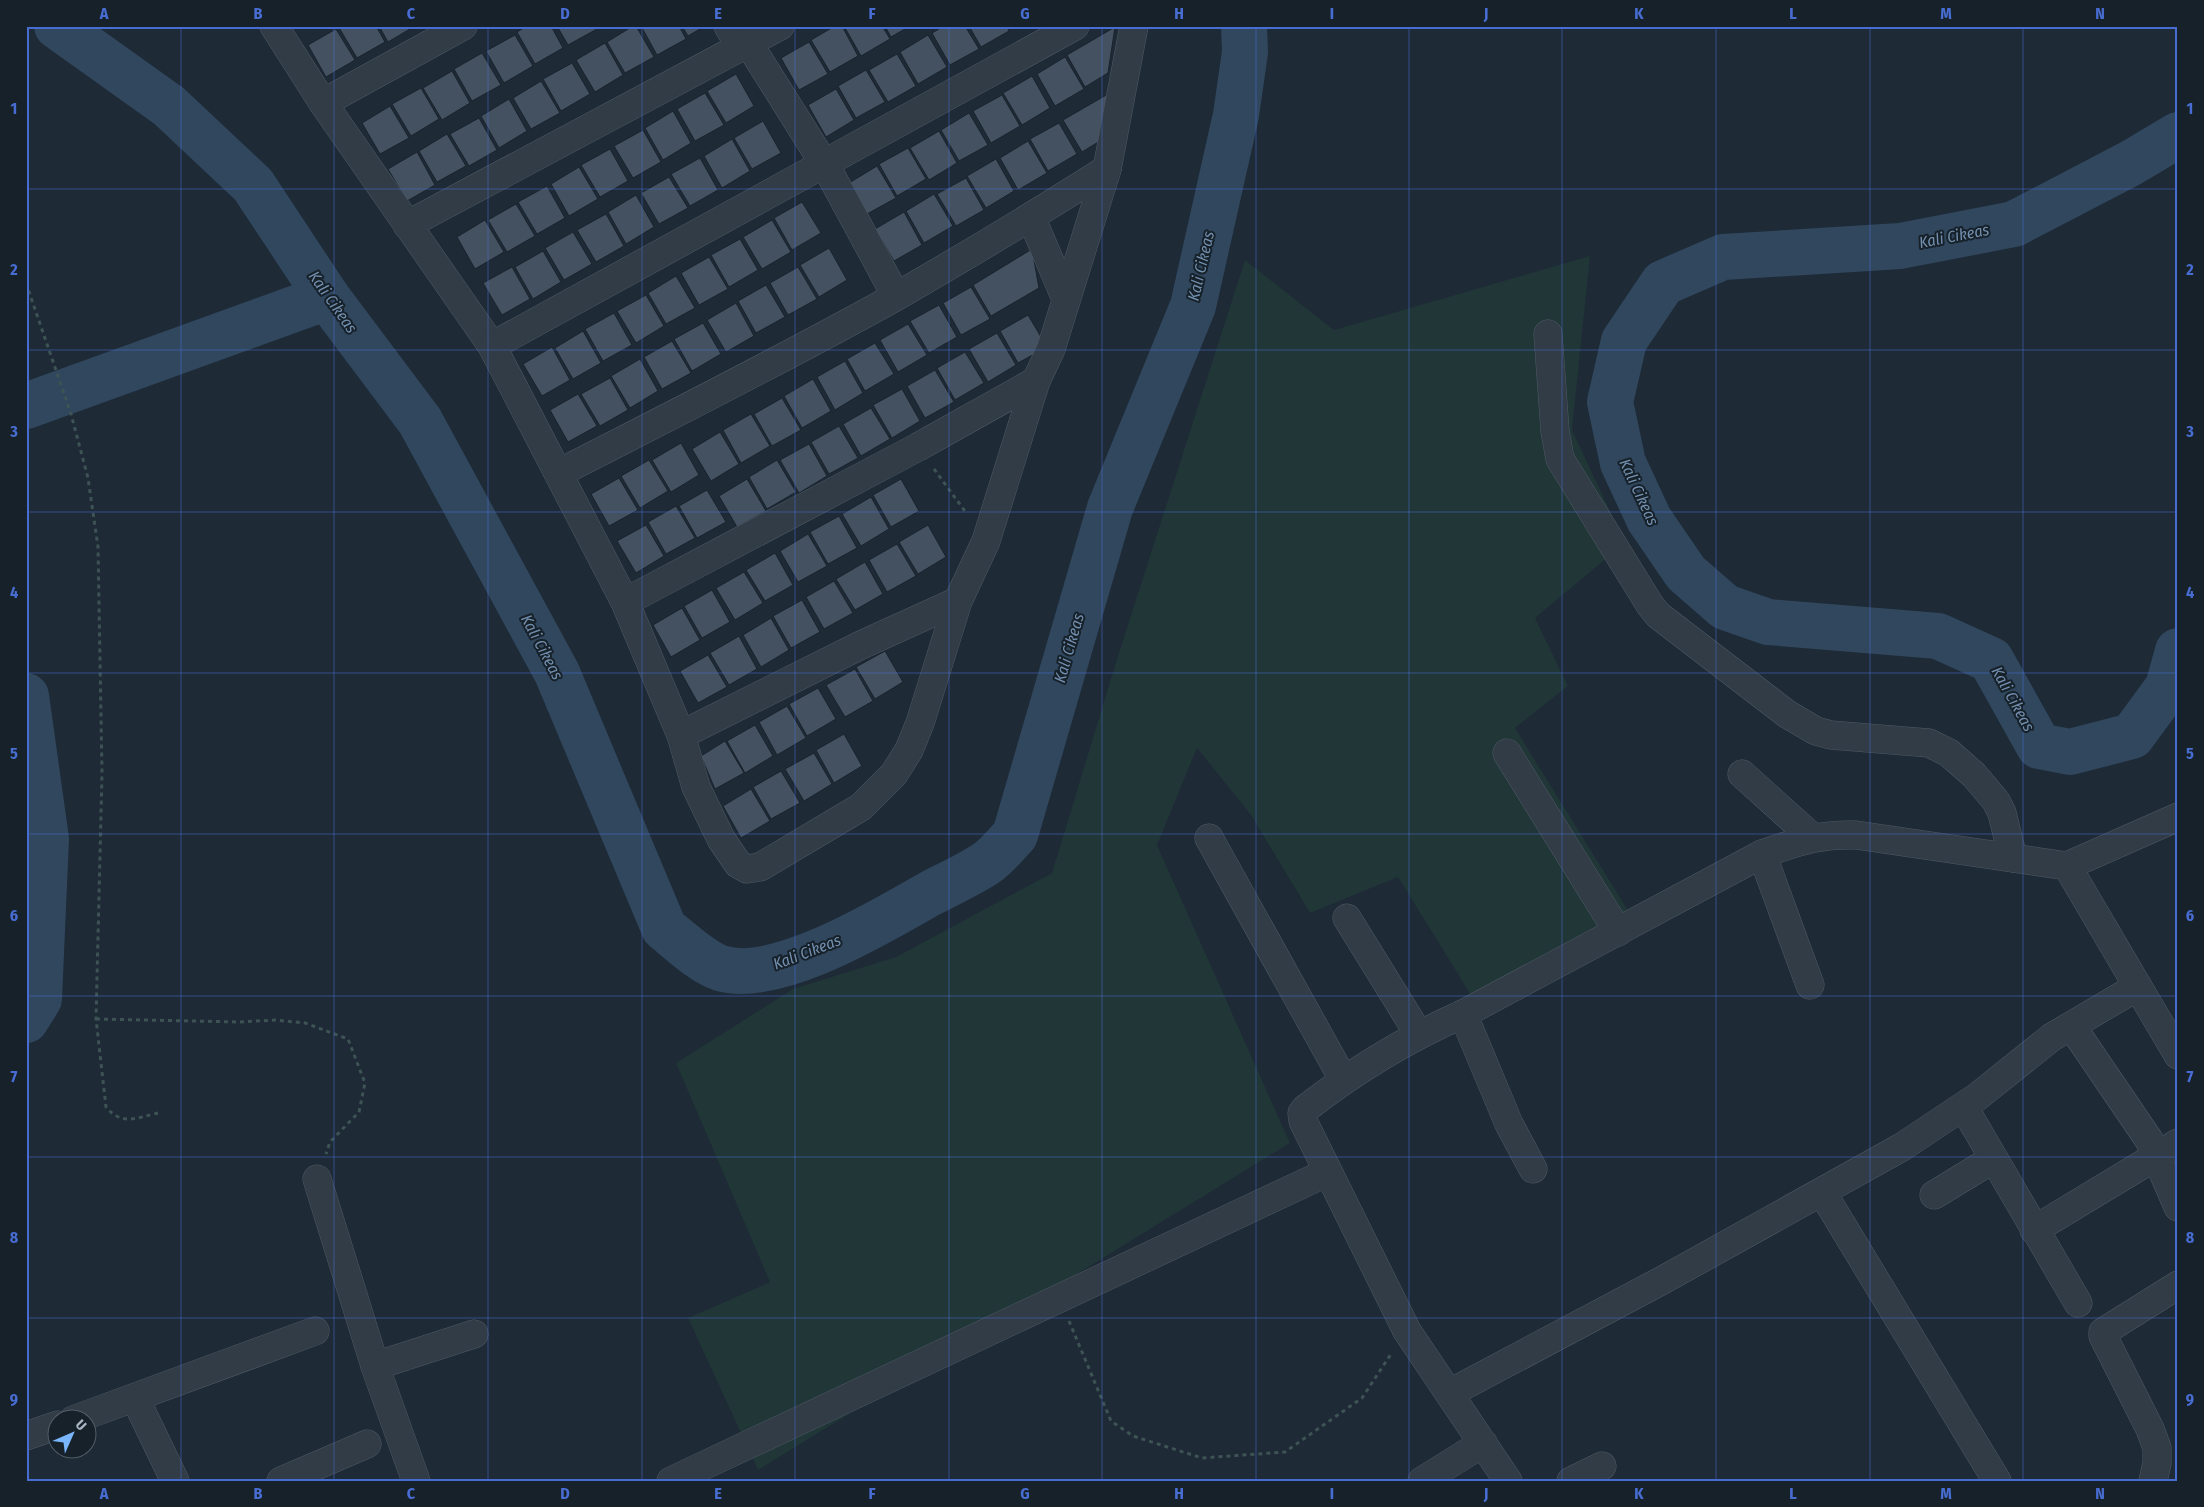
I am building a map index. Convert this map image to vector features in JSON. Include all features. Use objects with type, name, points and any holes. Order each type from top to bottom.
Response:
[{"type":"street","points":[[274,26],[323,103],[492,346],[625,602],[681,735],[696,788],[721,839],[738,864],[747,869],[760,867],[861,807],[894,774],[909,750],[920,723],[958,601],[986,541],[1036,381],[1051,349],[1107,169],[1134,26]]},
{"type":"street","points":[[323,103],[463,26]]},
{"type":"street","points":[[728,26],[738,43],[749,44]]},
{"type":"street","points":[[407,225],[780,26]]},
{"type":"street","points":[[492,346],[1075,26]]},
{"type":"street","points":[[749,44],[824,164],[896,296]]},
{"type":"street","points":[[559,473],[757,371],[896,296],[1031,217],[1107,169]]},
{"type":"street","points":[[1031,217],[1066,300]]},
{"type":"street","points":[[1548,334],[1554,431],[1560,460],[1640,591],[1654,610],[1772,703],[1816,731],[1831,735],[1929,743],[1949,753],[1981,782],[1996,801],[2002,812],[2013,858]]},
{"type":"street","points":[[625,602],[918,447],[1036,381]]},
{"type":"street","points":[[681,735],[860,645],[958,601]]},
{"type":"street","points":[[1507,753],[1618,932]]},
{"type":"street","points":[[1742,774],[1812,837]]},
{"type":"street","points":[[1508,1481],[1407,1331],[1303,1121],[1302,1113],[1343,1079],[1418,1033],[1463,1014],[1762,854],[1812,837],[1856,835],[2067,866],[2178,818]]},
{"type":"street","points":[[1209,838],[1343,1079]]},
{"type":"street","points":[[1762,854],[1810,985]]},
{"type":"street","points":[[2067,866],[2178,1055]]},
{"type":"street","points":[[1347,918],[1418,1033]]},
{"type":"street","points":[[1450,1393],[1661,1281],[1902,1147],[1978,1097],[2052,1037],[2137,987]]},
{"type":"street","points":[[1463,1014],[1509,1124],[1533,1169]]},
{"type":"street","points":[[2077,1034],[2111,1086],[2133,1114],[2167,1149],[2178,1206]]},
{"type":"street","points":[[1969,1116],[2078,1303]]},
{"type":"street","points":[[2034,1230],[2167,1149]]},
{"type":"street","points":[[1934,1195],[1993,1159]]},
{"type":"street","points":[[672,1481],[1328,1172]]},
{"type":"street","points":[[317,1179],[375,1366],[416,1481]]},
{"type":"street","points":[[1822,1192],[1997,1481]]},
{"type":"street","points":[[2153,1481],[2157,1463],[2157,1448],[2150,1429],[2103,1336],[2103,1332],[2178,1285]]},
{"type":"street","points":[[98,1411],[316,1331]]},
{"type":"street","points":[[375,1366],[474,1334]]},
{"type":"street","points":[[135,1398],[175,1481]]},
{"type":"street","points":[[26,1436],[48,1428]]},
{"type":"street","points":[[1422,1481],[1483,1443]]},
{"type":"street","points":[[281,1481],[367,1444]]},
{"type":"street","points":[[1572,1481],[1602,1466]]},
{"type":"path","points":[[26,283],[71,414],[88,478],[98,547],[102,773],[96,1019],[106,1107],[113,1116],[126,1120],[158,1113]]},
{"type":"path","points":[[918,447],[986,541]]},
{"type":"path","points":[[96,1019],[240,1022],[275,1020],[305,1023],[348,1039],[365,1083],[359,1112],[330,1142],[317,1179]]},
{"type":"path","points":[[1058,1298],[1111,1420],[1133,1436],[1202,1458],[1285,1452],[1362,1398],[1407,1331]]},
{"type":"green space","points":[[1590,256],[1572,430],[1625,543],[1535,618],[1568,686],[1515,728],[1634,920],[1474,1000],[1398,877],[1310,913],[1251,815],[1197,748],[1157,845],[1290,1143],[758,1470],[688,1318],[770,1282],[676,1063],[793,989],[896,957],[1052,873],[1117,659],[1245,260],[1334,330]]},
{"type":"building","points":[[338,26],[376,26],[385,42],[357,58]]},
{"type":"building","points":[[379,26],[415,26],[388,42]]},
{"type":"building","points":[[527,26],[551,26],[563,48],[535,64],[517,32]]},
{"type":"building","points":[[557,26],[595,26],[597,29],[568,45]]},
{"type":"building","points":[[636,26],[654,57],[625,73],[607,42]]},
{"type":"building","points":[[641,26],[679,26],[686,39],[657,55]]},
{"type":"building","points":[[682,26],[705,26],[688,36]]},
{"type":"building","points":[[835,26],[842,26],[858,56],[830,72],[811,40]]},
{"type":"building","points":[[844,26],[882,26],[890,39],[861,56]]},
{"type":"building","points":[[885,26],[910,26],[891,37]]},
{"type":"building","points":[[944,26],[965,26],[979,49],[950,65],[932,33]]},
{"type":"building","points":[[969,26],[1007,26],[1009,31],[981,47]]},
{"type":"building","points":[[1115,27],[1108,73],[1085,87],[1067,55]]},
{"type":"building","points":[[336,29],[355,60],[326,77],[308,45]]},
{"type":"building","points":[[515,35],[533,66],[504,83],[486,51]]},
{"type":"building","points":[[928,35],[947,67],[918,84],[900,52]]},
{"type":"building","points":[[809,42],[828,74],[799,90],[781,58]]},
{"type":"building","points":[[605,43],[623,75],[595,92],[576,60]]},
{"type":"building","points":[[482,53],[501,85],[472,101],[454,69]]},
{"type":"building","points":[[897,54],[916,86],[888,102],[869,70]]},
{"type":"building","points":[[1065,57],[1084,89],[1055,106],[1037,74]]},
{"type":"building","points":[[572,63],[590,94],[561,111],[543,79]]},
{"type":"building","points":[[866,70],[885,102],[856,118],[838,86]]},
{"type":"building","points":[[452,71],[470,103],[442,120],[423,88]]},
{"type":"building","points":[[736,74],[754,106],[726,123],[707,91]]},
{"type":"building","points":[[1032,76],[1050,108],[1022,125],[1003,93]]},
{"type":"building","points":[[541,81],[560,113],[531,129],[513,98]]},
{"type":"building","points":[[421,88],[439,119],[411,136],[392,104]]},
{"type":"building","points":[[836,89],[854,120],[826,137],[808,105]]},
{"type":"building","points":[[705,93],[724,125],[695,141],[677,109]]},
{"type":"building","points":[[1108,94],[1100,141],[1082,152],[1063,120]]},
{"type":"building","points":[[1002,95],[1020,126],[991,143],[973,111]]},
{"type":"building","points":[[509,99],[527,131],[499,148],[481,116]]},
{"type":"building","points":[[390,106],[409,138],[380,154],[362,123]]},
{"type":"building","points":[[673,111],[691,143],[663,160],[645,128]]},
{"type":"building","points":[[969,113],[988,145],[959,161],[941,130]]},
{"type":"building","points":[[479,118],[497,150],[469,166],[450,134]]},
{"type":"building","points":[[763,121],[781,153],[752,169],[734,138]]},
{"type":"building","points":[[1059,123],[1077,154],[1048,171],[1030,139]]},
{"type":"building","points":[[643,130],[661,162],[633,178],[614,146]]},
{"type":"building","points":[[939,131],[957,163],[929,180],[910,148]]},
{"type":"building","points":[[447,134],[466,166],[437,182],[419,151]]},
{"type":"building","points":[[732,139],[750,171],[722,188],[704,156]]},
{"type":"building","points":[[1028,141],[1047,173],[1018,190],[1000,158]]},
{"type":"building","points":[[908,148],[926,179],[897,196],[879,164]]},
{"type":"building","points":[[610,149],[628,181],[600,197],[581,165]]},
{"type":"building","points":[[417,152],[435,185],[407,201],[388,169]]},
{"type":"building","points":[[700,158],[718,190],[690,206],[671,174]]},
{"type":"building","points":[[996,159],[1014,191],[986,208],[967,176]]},
{"type":"building","points":[[877,166],[896,198],[867,214],[849,183]]},
{"type":"building","points":[[579,167],[598,199],[569,216],[551,184]]},
{"type":"building","points":[[669,177],[688,208],[659,224],[641,193]]},
{"type":"building","points":[[966,178],[984,210],[956,226],[937,194]]},
{"type":"building","points":[[547,186],[565,218],[537,234],[518,202]]},
{"type":"building","points":[[934,194],[953,226],[924,243],[906,211]]},
{"type":"building","points":[[636,195],[654,227],[626,244],[608,212]]},
{"type":"building","points":[[802,202],[821,233],[792,250],[774,218]]},
{"type":"building","points":[[516,204],[535,236],[507,252],[488,220]]},
{"type":"building","points":[[904,212],[922,245],[894,261],[875,229]]},
{"type":"building","points":[[606,214],[624,246],[596,262],[577,230]]},
{"type":"building","points":[[485,220],[504,252],[475,269],[457,237]]},
{"type":"building","points":[[772,220],[791,252],[762,269],[743,237]]},
{"type":"building","points":[[573,232],[592,264],[564,280],[545,248]]},
{"type":"building","points":[[740,239],[758,270],[729,287],[711,255]]},
{"type":"building","points":[[829,248],[847,280],[819,297],[800,265]]},
{"type":"building","points":[[1032,249],[1039,288],[991,316],[973,285]]},
{"type":"building","points":[[543,251],[561,282],[533,299],[515,267]]},
{"type":"building","points":[[709,257],[728,289],[699,305],[681,273]]},
{"type":"building","points":[[512,267],[530,299],[502,315],[483,283]]},
{"type":"building","points":[[798,267],[817,299],[788,315],[770,283]]},
{"type":"building","points":[[676,276],[695,308],[666,324],[648,293]]},
{"type":"building","points":[[766,285],[785,317],[756,333],[738,301]]},
{"type":"building","points":[[971,287],[990,319],[961,335],[943,303]]},
{"type":"building","points":[[646,295],[664,326],[636,343],[617,311]]},
{"type":"building","points":[[736,303],[754,336],[726,352],[707,320]]},
{"type":"building","points":[[939,305],[957,337],[929,353],[910,321]]},
{"type":"building","points":[[614,313],[632,345],[603,361],[585,329]]},
{"type":"building","points":[[1028,315],[1047,347],[1018,363],[1000,331]]},
{"type":"building","points":[[703,323],[721,354],[692,371],[674,339]]},
{"type":"building","points":[[908,324],[927,355],[898,372],[880,340]]},
{"type":"building","points":[[583,331],[601,363],[573,379],[555,348]]},
{"type":"building","points":[[997,333],[1016,365],[988,382],[969,349]]},
{"type":"building","points":[[672,341],[691,373],[662,389],[644,357]]},
{"type":"building","points":[[875,343],[894,374],[865,391],[847,359]]},
{"type":"building","points":[[552,347],[570,380],[542,396],[523,364]]},
{"type":"building","points":[[965,352],[984,383],[955,400],[937,368]]},
{"type":"building","points":[[640,359],[658,391],[630,408],[611,376]]},
{"type":"building","points":[[845,361],[863,393],[835,410],[817,377]]},
{"type":"building","points":[[935,370],[954,402],[925,418],[907,386]]},
{"type":"building","points":[[610,378],[628,410],[600,426],[581,394]]},
{"type":"building","points":[[813,379],[831,411],[802,428],[784,396]]},
{"type":"building","points":[[902,389],[920,421],[892,438],[873,405]]},
{"type":"building","points":[[578,394],[597,426],[568,442],[550,410]]},
{"type":"building","points":[[782,398],[801,430],[772,446],[754,414]]},
{"type":"building","points":[[871,408],[890,439],[861,456],[843,424]]},
{"type":"building","points":[[751,414],[770,446],[741,463],[723,430]]},
{"type":"building","points":[[839,426],[858,458],[829,474],[811,442]]},
{"type":"building","points":[[720,432],[739,464],[711,481],[692,449]]},
{"type":"building","points":[[681,443],[699,475],[671,492],[652,460]]},
{"type":"building","points":[[809,444],[827,476],[799,493],[780,460]]},
{"type":"building","points":[[649,460],[668,491],[640,508],[621,476]]},
{"type":"building","points":[[777,460],[796,492],[767,509],[749,477]]},
{"type":"building","points":[[619,478],[638,510],[609,526],[591,494]]},
{"type":"building","points":[[747,479],[766,511],[737,527],[719,496]]},
{"type":"building","points":[[901,479],[919,511],[891,527],[873,495]]},
{"type":"building","points":[[707,490],[726,522],[697,538],[679,506]]},
{"type":"building","points":[[871,497],[889,529],[861,546],[842,514]]},
{"type":"building","points":[[676,506],[695,538],[666,554],[648,522]]},
{"type":"building","points":[[839,516],[857,548],[828,564],[810,532]]},
{"type":"building","points":[[646,525],[664,556],[636,573],[617,541]]},
{"type":"building","points":[[928,525],[946,557],[918,574],[899,542]]},
{"type":"building","points":[[808,534],[827,566],[798,582],[780,551]]},
{"type":"building","points":[[897,544],[916,576],[887,592],[869,560]]},
{"type":"building","points":[[775,553],[793,585],[765,601],[746,570]]},
{"type":"building","points":[[865,562],[883,594],[855,610],[836,579]]},
{"type":"building","points":[[744,572],[763,603],[735,620],[716,588]]},
{"type":"building","points":[[834,581],[853,613],[824,629],[806,597]]},
{"type":"building","points":[[712,590],[730,622],[702,638],[684,606]]},
{"type":"building","points":[[802,600],[820,632],[791,648],[773,616]]},
{"type":"building","points":[[682,608],[700,640],[671,657],[653,625]]},
{"type":"building","points":[[771,618],[789,650],[761,667],[743,635]]},
{"type":"building","points":[[739,636],[757,669],[729,685],[710,653]]},
{"type":"building","points":[[885,651],[903,682],[875,699],[856,667]]},
{"type":"building","points":[[708,655],[727,687],[698,703],[680,671]]},
{"type":"building","points":[[855,669],[873,701],[845,717],[826,685]]},
{"type":"building","points":[[818,688],[836,719],[807,736],[789,704]]},
{"type":"building","points":[[787,706],[806,738],[777,755],[759,722]]},
{"type":"building","points":[[755,725],[773,756],[745,773],[727,741]]},
{"type":"building","points":[[844,734],[862,766],[834,783],[816,750]]},
{"type":"building","points":[[725,741],[744,773],[715,789],[701,756]]},
{"type":"building","points":[[814,753],[832,784],[804,801],[785,769]]},
{"type":"building","points":[[781,771],[800,803],[771,819],[753,787]]},
{"type":"building","points":[[751,789],[770,821],[741,838],[723,806]]},
{"type":"waterway","name":"Kali Cikeas","points":[[57,26],[169,106],[253,185],[327,297],[420,421],[557,673],[664,928],[705,961],[720,968],[743,971],[770,968],[799,959],[858,933],[988,862],[1015,835],[1110,508],[1193,306],[1236,115],[1245,52],[1244,26]]},
{"type":"waterway","name":"Kali Cikeas","points":[[2178,135],[2131,163],[2014,224],[1900,246],[1723,257],[1663,283],[1624,341],[1610,402],[1623,463],[1649,519],[1686,573],[1725,607],[1768,622],[1938,636],[1991,660],[2039,746],[2070,752],[2132,736],[2168,687],[2178,651]]},
{"type":"waterway","points":[[26,406],[327,297]]},
{"type":"waterway","points":[[26,696],[46,839],[39,999],[26,1020]]}]
